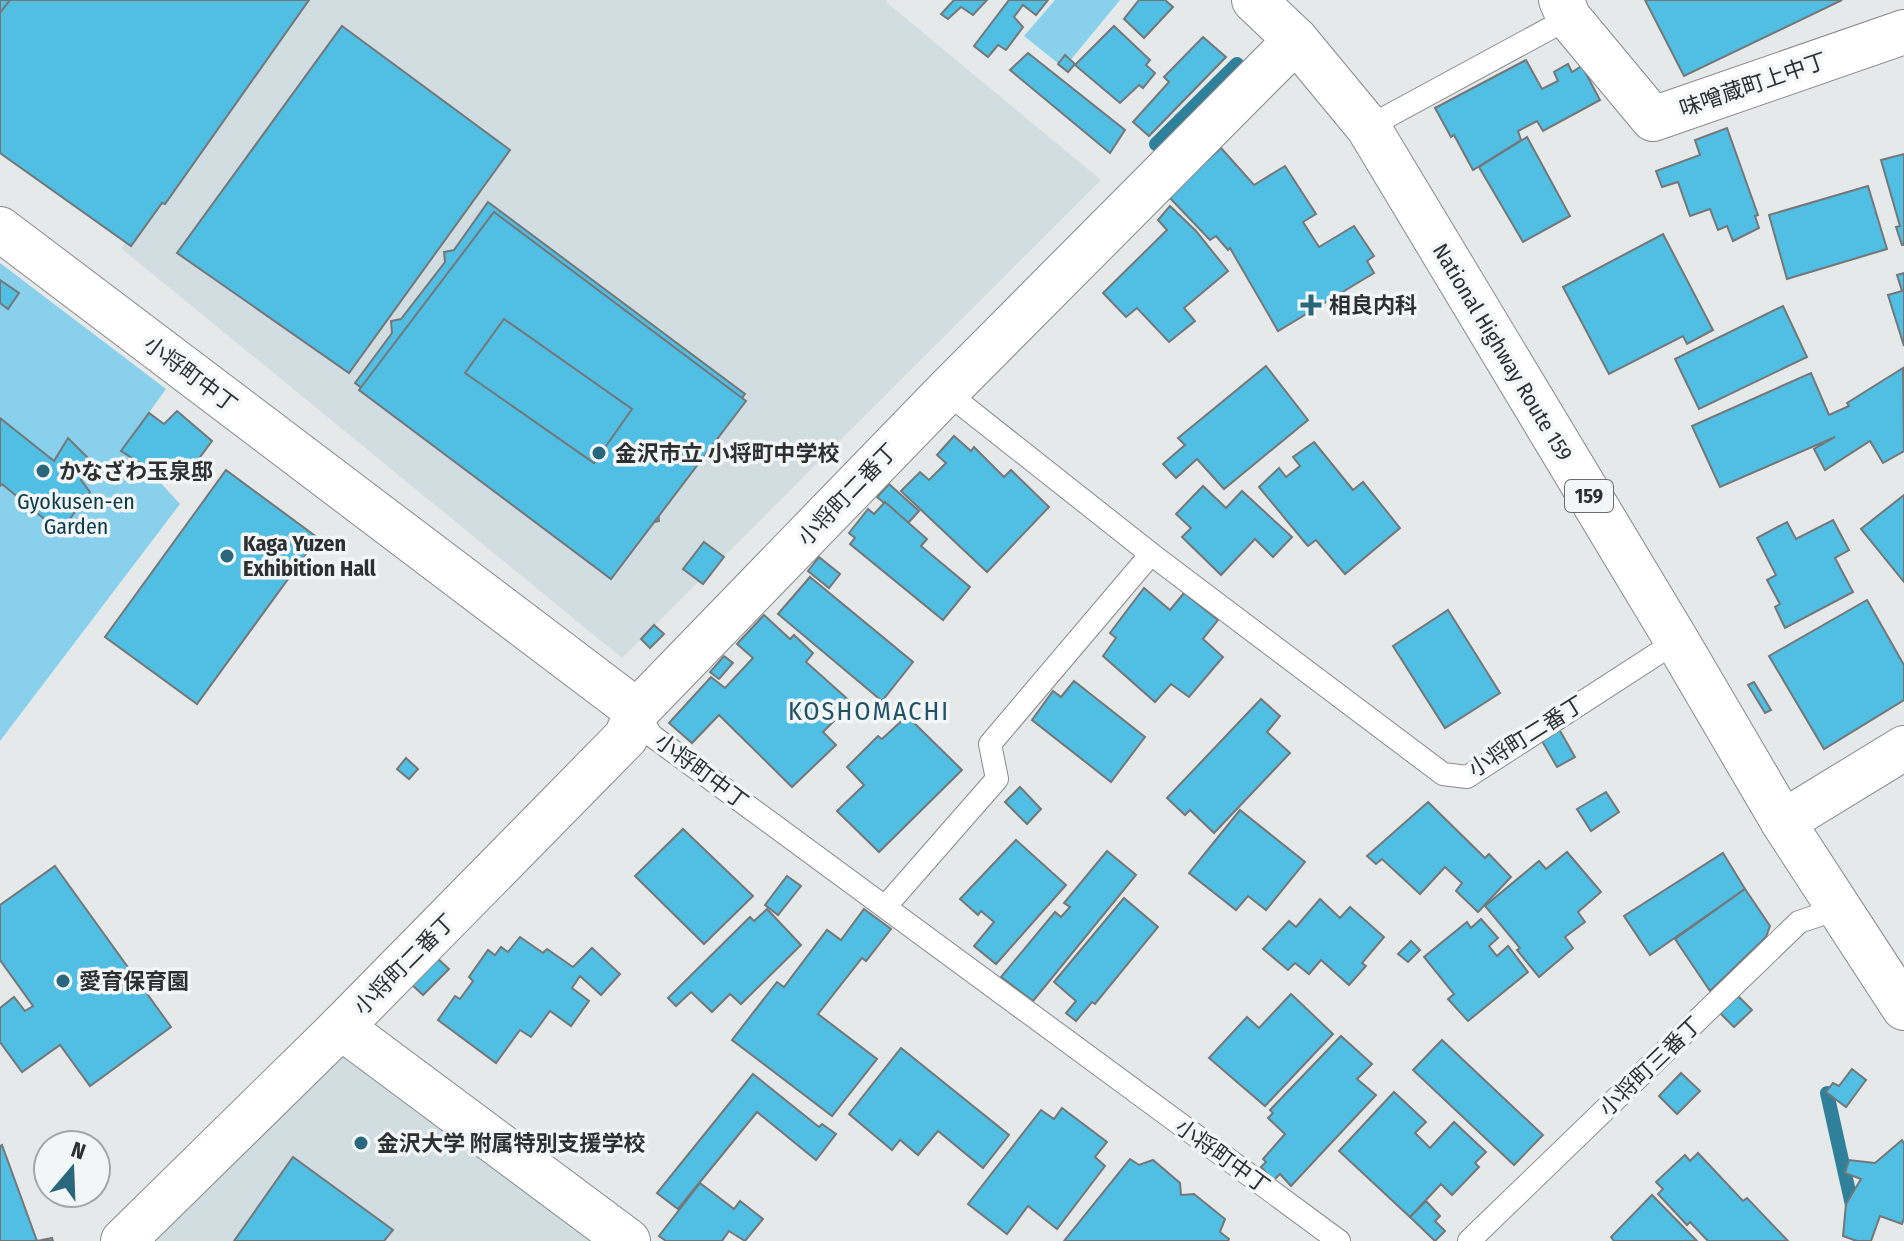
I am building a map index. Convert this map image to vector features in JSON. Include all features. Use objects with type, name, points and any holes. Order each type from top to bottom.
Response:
[{"type":"main road","name":"National Highway Route 159","points":[[1254,0],[1296,40],[1368,127],[1783,822],[1904,1008]]},
{"type":"main road","name":"味噌蔵町上中丁","points":[[1565,9],[1653,119],[1904,32]]},
{"type":"main road","points":[[946,392],[1296,40]]},
{"type":"main road","name":"小将町中丁","points":[[0,229],[637,711]]},
{"type":"main road","name":"小将町二番丁","points":[[123,1241],[341,1027],[626,737],[637,711],[946,392]]},
{"type":"main road","points":[[1783,822],[1904,748]]},
{"type":"main road","points":[[341,1027],[628,1241]]},
{"type":"lane","points":[[1368,127],[1565,9]]},
{"type":"lane","name":"小将町二番丁","points":[[946,392],[1151,554],[1443,774],[1467,777],[1677,641]]},
{"type":"lane","points":[[885,907],[997,779],[990,744],[1151,554]]},
{"type":"lane","name":"小将町中丁","points":[[637,711],[651,735],[1339,1241]]},
{"type":"lane","name":"小将町三番丁","points":[[1469,1241],[1799,922],[1840,908]]},
{"type":"shaded area","name":"金沢市立 小将町中学校","points":[[303,0],[887,0],[1101,180],[622,658],[121,248]]},
{"type":"shaded area","name":"金沢大学 附属特別支援学校","points":[[345,1045],[604,1241],[152,1241]]},
{"type":"green space","points":[[1055,0],[1120,0],[1064,68],[1024,36]]},
{"type":"green space","name":"Gyokusen-en Garden","points":[[0,263],[166,389],[121,451],[147,468],[180,504],[0,741]]},
{"type":"building","points":[[0,0],[303,0],[141,220],[0,125]]},
{"type":"building","points":[[10,0],[309,0],[165,204],[162,203],[131,246],[0,153],[0,13]]},
{"type":"building","points":[[954,0],[987,0],[973,15],[961,7],[948,19],[941,14]]},
{"type":"building","points":[[1009,0],[1048,0],[1036,15],[1023,5],[1014,17],[1023,27],[1006,50],[998,45],[988,57],[974,46]]},
{"type":"building","points":[[1139,0],[1165,0],[1173,7],[1144,38],[1124,19]]},
{"type":"building","points":[[1645,0],[1842,0],[1684,76]]},
{"type":"building","points":[[342,26],[510,150],[349,373],[177,253]]},
{"type":"building","points":[[1114,26],[1150,60],[1146,65],[1155,73],[1143,88],[1139,85],[1120,103],[1075,65]]},
{"type":"building","points":[[1203,37],[1226,57],[1149,136],[1133,122],[1169,82],[1164,77]]},
{"type":"building","points":[[1028,53],[1125,130],[1110,153],[1010,70]]},
{"type":"building","points":[[1065,55],[1075,64],[1068,72],[1058,64]]},
{"type":"building","points":[[1526,60],[1542,89],[1558,81],[1554,72],[1568,64],[1572,72],[1582,66],[1600,100],[1543,131],[1537,121],[1518,131],[1521,140],[1473,170],[1435,108]]},
{"type":"building","points":[[1727,128],[1758,215],[1755,216],[1759,228],[1733,241],[1727,226],[1718,230],[1710,209],[1690,216],[1678,182],[1662,187],[1656,171],[1700,155],[1695,140]]},
{"type":"building","points":[[1527,137],[1570,216],[1523,242],[1479,167]]},
{"type":"building","points":[[1221,148],[1254,185],[1285,166],[1316,214],[1303,222],[1319,247],[1354,226],[1374,256],[1367,261],[1374,273],[1278,331],[1230,248],[1228,250],[1216,236],[1210,240],[1168,196]]},
{"type":"building","points":[[1904,154],[1902,245],[1896,227],[1900,226],[1881,160]]},
{"type":"building","points":[[1868,186],[1887,249],[1787,279],[1769,215]]},
{"type":"building","points":[[488,202],[745,394],[712,438],[713,449],[702,450],[658,510],[659,521],[647,524],[612,574],[355,383],[392,333],[391,321],[401,319],[445,262],[444,252],[454,250]]},
{"type":"building","points":[[1170,206],[1196,231],[1228,271],[1184,308],[1195,321],[1169,342],[1137,308],[1126,317],[1103,293],[1167,230],[1158,220]]},
{"type":"building","points":[[494,212],[746,401],[611,579],[359,390]],"holes":[[[504,319],[632,409],[594,463],[465,373]]]},
{"type":"building","points":[[1663,234],[1713,330],[1687,344],[1683,336],[1609,374],[1563,287]]},
{"type":"building","points":[[1904,273],[1904,346],[1888,295],[1902,291],[1897,275]]},
{"type":"building","points":[[0,280],[19,293],[8,309],[0,303]]},
{"type":"building","points":[[1783,306],[1807,357],[1699,409],[1675,359]]},
{"type":"building","points":[[1266,366],[1308,420],[1224,489],[1197,459],[1176,478],[1163,464],[1185,445],[1178,438]]},
{"type":"building","points":[[1903,368],[1904,451],[1883,463],[1870,441],[1825,470],[1814,449],[1835,437],[1720,487],[1692,426],[1811,373],[1829,415],[1849,406],[1847,403]]},
{"type":"building","points":[[177,411],[212,441],[183,480],[162,465],[154,472],[121,451],[149,413],[164,424]]},
{"type":"building","name":"かなざわ玉泉邸","points":[[0,418],[54,461],[68,438],[90,460],[81,480],[90,492],[60,532],[2,484],[0,486]]},
{"type":"building","points":[[954,436],[971,451],[974,447],[1004,477],[1011,470],[1049,507],[987,572],[901,491],[920,472],[929,480],[946,463],[937,455]]},
{"type":"building","points":[[1314,442],[1353,490],[1363,482],[1400,528],[1345,574],[1316,540],[1307,545],[1259,487],[1279,468],[1286,477],[1300,466],[1293,457]]},
{"type":"building","points":[[226,470],[318,538],[197,704],[105,637]]},
{"type":"building","points":[[889,484],[919,511],[908,523],[877,497]]},
{"type":"building","points":[[1203,486],[1226,508],[1242,491],[1292,537],[1273,557],[1255,539],[1221,575],[1182,537],[1191,528],[1176,514]]},
{"type":"building","points":[[1904,495],[1904,582],[1861,529]]},
{"type":"building","points":[[885,502],[927,539],[921,546],[970,587],[943,620],[850,544],[855,538],[849,533],[868,509],[874,514]]},
{"type":"building","points":[[1833,520],[1849,550],[1835,558],[1853,592],[1785,628],[1775,607],[1780,604],[1767,580],[1776,575],[1757,538],[1787,522],[1796,539]]},
{"type":"building","points":[[704,542],[724,557],[703,584],[683,569]]},
{"type":"building","points":[[819,557],[840,574],[829,588],[808,571]]},
{"type":"building","points":[[810,577],[913,662],[882,701],[778,614]]},
{"type":"building","points":[[1144,588],[1170,610],[1184,593],[1218,620],[1203,639],[1223,657],[1189,697],[1171,684],[1155,702],[1103,656],[1116,638],[1110,633]]},
{"type":"building","points":[[1867,600],[1904,665],[1904,700],[1824,749],[1769,656]]},
{"type":"building","points":[[1448,610],[1500,693],[1445,728],[1393,646]]},
{"type":"building","points":[[764,615],[790,639],[794,635],[813,653],[806,662],[852,703],[823,732],[836,745],[792,787],[719,715],[692,743],[669,723],[711,677],[725,688],[753,658],[737,644]]},
{"type":"building","points":[[654,625],[664,634],[650,648],[641,639]]},
{"type":"building","points":[[724,656],[733,663],[719,679],[710,672]]},
{"type":"building","points":[[1074,681],[1145,737],[1111,782],[1032,720],[1053,691],[1061,697]]},
{"type":"building","points":[[1754,682],[1771,710],[1765,713],[1748,685]]},
{"type":"building","points":[[1261,699],[1280,716],[1267,732],[1290,753],[1214,833],[1190,810],[1185,815],[1167,798]]},
{"type":"building","points":[[907,716],[962,770],[879,852],[837,811],[864,785],[847,767],[878,736],[882,739]]},
{"type":"building","points":[[1559,729],[1575,757],[1557,767],[1542,741]]},
{"type":"building","points":[[406,758],[418,769],[409,779],[397,769]]},
{"type":"building","points":[[1020,787],[1041,809],[1027,824],[1005,802]]},
{"type":"building","points":[[1606,792],[1619,812],[1591,831],[1577,809]]},
{"type":"building","points":[[1428,802],[1485,858],[1489,854],[1511,877],[1478,912],[1456,891],[1462,883],[1445,867],[1420,894],[1382,859],[1376,864],[1367,856]]},
{"type":"building","points":[[1240,810],[1305,862],[1266,910],[1248,896],[1236,910],[1189,873]]},
{"type":"building","points":[[683,829],[753,896],[704,944],[635,876]]},
{"type":"building","points":[[1016,840],[1066,885],[996,964],[974,946],[994,922],[981,911],[978,915],[960,899]]},
{"type":"building","points":[[1107,851],[1136,875],[1033,1001],[1001,977],[1055,912],[1061,917],[1070,907],[1064,903]]},
{"type":"building","points":[[1567,852],[1601,892],[1578,912],[1585,922],[1565,937],[1573,948],[1539,977],[1517,950],[1520,948],[1485,906],[1539,861],[1546,869]]},
{"type":"building","points":[[1723,853],[1745,889],[1650,955],[1624,916]]},
{"type":"building","points":[[55,866],[171,1027],[90,1086],[60,1045],[22,1072],[0,1042],[0,1008],[14,997],[25,1011],[33,1006],[0,960],[0,905]]},
{"type":"building","points":[[787,876],[801,886],[778,915],[765,905]]},
{"type":"building","points":[[1745,889],[1770,926],[1766,937],[1710,991],[1675,939]]},
{"type":"building","points":[[1124,898],[1158,927],[1095,1004],[1092,1002],[1076,1021],[1066,1013],[1076,1001],[1054,982]]},
{"type":"building","points":[[1320,899],[1340,918],[1350,907],[1384,937],[1362,963],[1366,966],[1349,985],[1321,960],[1309,974],[1295,963],[1288,970],[1263,949],[1289,921],[1296,927]]},
{"type":"building","points":[[767,909],[801,945],[741,1004],[730,994],[712,1012],[691,992],[676,1006],[668,998],[750,917],[754,921]]},
{"type":"building","points":[[864,909],[891,929],[866,961],[862,958],[818,1014],[877,1059],[832,1116],[732,1040],[777,982],[784,987],[827,930],[841,940]]},
{"type":"building","points":[[1481,919],[1498,938],[1489,946],[1497,956],[1508,946],[1528,972],[1468,1021],[1448,999],[1454,994],[1424,957],[1467,922],[1471,928]]},
{"type":"building","points":[[520,937],[543,953],[547,949],[573,967],[592,948],[620,974],[601,995],[580,976],[572,988],[589,1001],[571,1026],[550,1011],[531,1037],[520,1030],[496,1063],[438,1020],[455,996],[460,999],[473,981],[469,977],[488,950],[495,955],[501,947],[508,952]]},
{"type":"building","points":[[1411,941],[1420,950],[1408,962],[1398,954]]},
{"type":"building","points":[[435,956],[449,969],[423,995],[409,982]]},
{"type":"building","points":[[1291,994],[1333,1034],[1265,1106],[1209,1058],[1247,1017],[1259,1028]]},
{"type":"building","points":[[1738,996],[1752,1010],[1734,1027],[1720,1013]]},
{"type":"building","points":[[1341,1036],[1372,1064],[1357,1079],[1376,1095],[1291,1186],[1280,1174],[1273,1181],[1261,1167],[1266,1162],[1263,1159],[1285,1134],[1268,1118],[1273,1113],[1270,1110]]},
{"type":"building","points":[[1442,1040],[1543,1135],[1514,1165],[1413,1070]]},
{"type":"building","points":[[901,1048],[1009,1135],[983,1168],[938,1131],[918,1155],[900,1140],[892,1150],[849,1114]]},
{"type":"building","points":[[1852,1069],[1866,1080],[1846,1107],[1826,1092],[1833,1083],[1839,1086]]},
{"type":"building","points":[[1681,1073],[1700,1091],[1677,1114],[1659,1096]]},
{"type":"building","points":[[753,1074],[819,1127],[822,1124],[836,1134],[816,1160],[757,1112],[678,1209],[657,1193]]},
{"type":"building","points":[[1394,1092],[1426,1122],[1415,1133],[1430,1148],[1454,1122],[1486,1152],[1475,1163],[1479,1167],[1452,1195],[1441,1184],[1410,1217],[1339,1151]]},
{"type":"building","points":[[1062,1108],[1107,1142],[1095,1157],[1105,1166],[1057,1229],[1028,1206],[1007,1234],[968,1204],[1041,1110],[1054,1119]]},
{"type":"building","points":[[1902,1140],[1902,1224],[1880,1216],[1871,1241],[1857,1241],[1843,1236],[1846,1204],[1861,1179],[1845,1173],[1849,1160],[1875,1163]]},
{"type":"building","points":[[2,1145],[37,1241],[0,1241]]},
{"type":"building","points":[[1698,1153],[1743,1201],[1747,1198],[1788,1241],[1708,1241],[1690,1222],[1687,1225],[1658,1194],[1663,1189],[1656,1182],[1685,1155],[1690,1161]]},
{"type":"building","points":[[293,1157],[393,1230],[384,1241],[234,1241]]},
{"type":"building","points":[[1130,1159],[1139,1165],[1153,1160],[1180,1183],[1181,1195],[1194,1194],[1225,1219],[1220,1232],[1228,1241],[1064,1241]]},
{"type":"building","points":[[700,1183],[734,1209],[740,1201],[763,1219],[745,1241],[729,1231],[722,1241],[666,1241],[659,1236]]},
{"type":"building","points":[[1652,1195],[1697,1241],[1614,1241],[1611,1237]]},
{"type":"building","points":[[1426,1201],[1440,1216],[1435,1221],[1445,1231],[1435,1241],[1410,1217]]},
{"type":"waterway","points":[[1156,144],[1237,64]]},
{"type":"waterway","points":[[1827,1093],[1860,1241]]},
{"type":"place","name":"相良内科","points":[[1311,305]]},
{"type":"place","name":"金沢市立 小将町中学校","points":[[599,453]]},
{"type":"place","name":"かなざわ玉泉邸","points":[[43,471]]},
{"type":"place","name":"Kaga Yuzen Exhibition Hall","points":[[227,556]]},
{"type":"place","name":"愛育保育園","points":[[63,981]]},
{"type":"place","name":"金沢大学 附属特別支援学校","points":[[361,1143]]},
{"type":"district","name":"KOSHOMACHI","points":[[869,711]]}]
